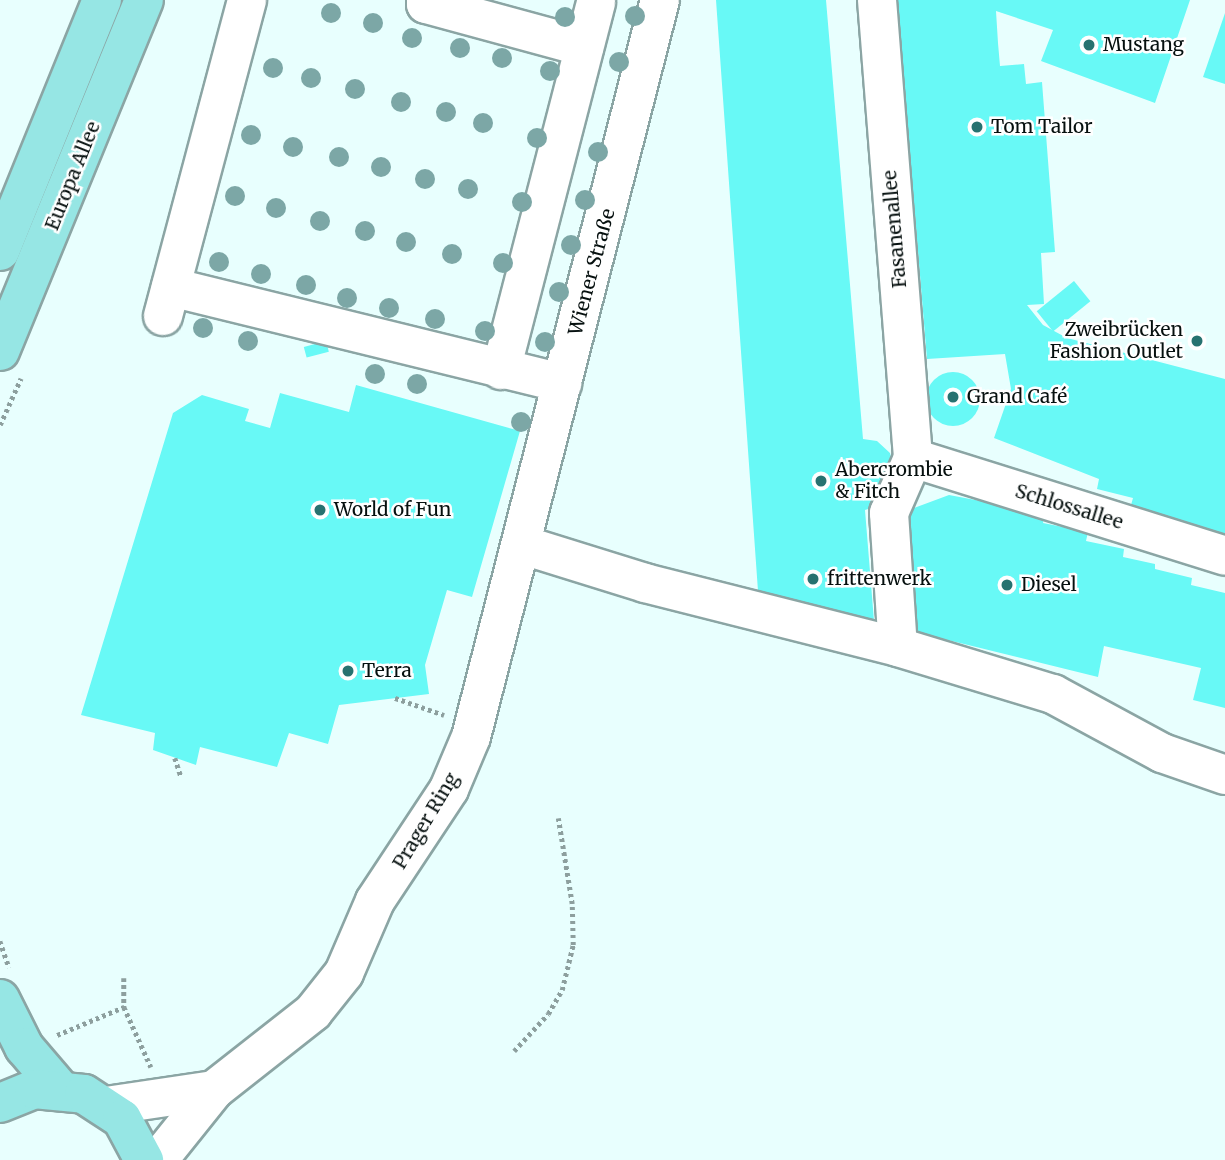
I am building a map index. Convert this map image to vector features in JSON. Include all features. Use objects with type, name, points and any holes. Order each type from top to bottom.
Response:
[{"type":"main road","name":"Europa Allee","points":[[0,251],[102,0]]},
{"type":"main road","name":"Europa Allee","points":[[0,351],[144,0]]},
{"type":"main road","points":[[0,999],[24,1047],[60,1088]]},
{"type":"main road","points":[[0,1103],[34,1089],[60,1088],[106,1106],[134,1137],[144,1160]]},
{"type":"street","points":[[247,0],[167,301],[562,383]]},
{"type":"street","points":[[426,0],[426,4],[584,47]]},
{"type":"street","name":"Wiener Straße","points":[[523,545],[660,0]]},
{"type":"street","name":"Fasanenallee","points":[[877,0],[914,458]]},
{"type":"street","points":[[501,370],[596,2]]},
{"type":"street","points":[[898,647],[889,513],[914,458]]},
{"type":"street","name":"Schlossallee","points":[[914,458],[1225,556]]},
{"type":"street","points":[[523,545],[645,583],[898,647],[1053,694],[1162,753],[1225,775]]},
{"type":"street","name":"Prager Ring","points":[[214,1090],[313,1012],[344,973],[375,901],[449,789],[474,726],[523,545]]},
{"type":"street","points":[[106,1106],[214,1090]]},
{"type":"street","points":[[158,1160],[214,1090]]},
{"type":"path","points":[[396,698],[474,726]]},
{"type":"path","points":[[175,758],[181,777]]},
{"type":"path","points":[[514,1051],[548,1014],[562,990],[573,945],[572,904],[558,818]]},
{"type":"path","points":[[24,1047],[124,1007],[124,978]]},
{"type":"building","points":[[716,0],[826,0],[863,439],[877,441],[890,453],[894,471],[878,506],[865,510],[874,621],[758,591]]},
{"type":"building","points":[[897,0],[1190,0],[1155,103],[1041,61],[1053,30],[996,11],[998,43],[1000,66],[1024,64],[1026,84],[1042,82],[1055,252],[1041,253],[1044,304],[1027,305],[1043,325],[1067,338],[1225,379],[1225,541],[1200,536],[1202,528],[1131,505],[1133,498],[1097,489],[1099,479],[994,438],[1011,389],[1005,354],[927,359]]},
{"type":"building","points":[[1225,13],[1225,84],[1203,77]]},
{"type":"building","points":[[1074,281],[1090,301],[1053,331],[1037,311]]},
{"type":"building","points":[[326,341],[329,352],[307,358],[304,347]]},
{"type":"building","name":"Grand Café","points":[[953,372],[972,380],[980,399],[972,418],[953,426],[934,418],[926,399],[934,380]]},
{"type":"building","name":"World of Fun","points":[[356,385],[520,431],[472,597],[447,590],[425,665],[429,694],[339,705],[328,744],[289,733],[277,767],[200,747],[196,765],[153,750],[155,733],[81,715],[173,413],[202,395],[249,409],[245,421],[270,428],[280,393],[349,412]]},
{"type":"building","points":[[949,495],[1045,513],[1043,523],[1088,532],[1086,541],[1124,549],[1123,557],[1155,564],[1155,569],[1192,578],[1191,585],[1225,593],[1225,708],[1193,700],[1201,668],[1104,646],[1098,677],[907,630],[902,522],[914,508]]},
{"type":"place","name":"Mustang","points":[[1089,45]]},
{"type":"place","name":"Tom Tailor","points":[[977,127]]},
{"type":"place","name":"Zweibrücken Fashion Outlet","points":[[1197,341]]},
{"type":"place","name":"Grand Café","points":[[953,397]]},
{"type":"place","name":"Abercrombie & Fitch","points":[[821,481]]},
{"type":"place","name":"World of Fun","points":[[320,510]]},
{"type":"place","name":"frittenwerk","points":[[813,579]]},
{"type":"place","name":"Diesel","points":[[1007,585]]},
{"type":"place","name":"Terra","points":[[348,671]]}]
